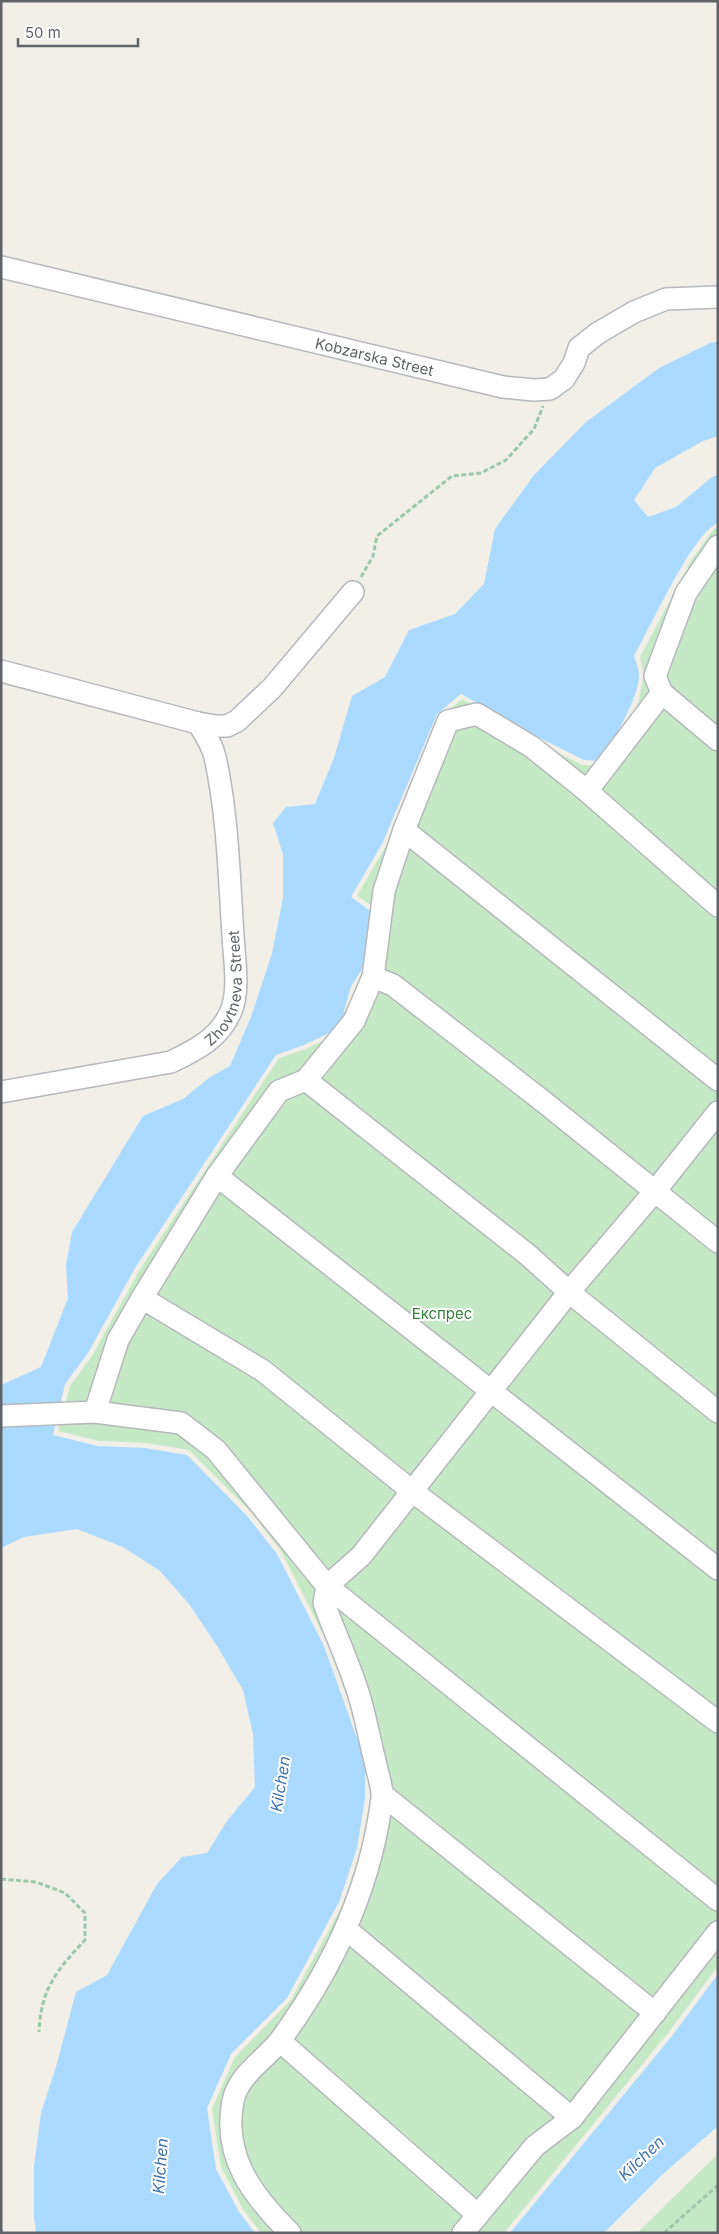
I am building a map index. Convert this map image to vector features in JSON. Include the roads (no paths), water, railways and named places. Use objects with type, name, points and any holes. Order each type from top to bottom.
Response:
[{"type":"street","name":"Kobzarska Street","points":[[1,267],[503,387],[534,390],[550,390],[564,379],[574,363],[579,348],[598,333],[634,312],[666,299],[718,297]]},
{"type":"street","points":[[718,546],[686,593],[656,676],[662,693],[718,740]]},
{"type":"street","points":[[1,671],[198,723],[227,726],[237,720],[272,688],[353,592]]},
{"type":"street","points":[[587,792],[662,693]]},
{"type":"street","points":[[87,1412],[118,1340],[217,1176],[278,1091],[306,1080],[354,1021],[373,977],[384,891],[404,830],[448,721],[477,714],[532,747],[587,792],[718,906]]},
{"type":"street","name":"Zhovtneva Street","points":[[1,1092],[171,1062],[194,1051],[210,1040],[222,1027],[232,1010],[235,992],[227,827],[215,755],[208,738],[198,723]]},
{"type":"street","points":[[404,830],[718,1080]]},
{"type":"street","points":[[373,977],[393,985],[718,1242]]},
{"type":"street","points":[[306,1080],[528,1255],[569,1292],[718,1412]]},
{"type":"street","points":[[290,2233],[271,2214],[251,2189],[236,2161],[231,2129],[234,2099],[249,2071],[280,2041],[319,1981],[346,1929],[367,1868],[383,1795],[362,1704],[324,1603],[327,1586],[361,1556],[569,1292],[655,1191],[718,1112]]},
{"type":"street","points":[[217,1176],[718,1569]]},
{"type":"street","points":[[142,1298],[262,1370],[412,1491],[718,1722]]},
{"type":"street","points":[[1,1416],[87,1412],[181,1423],[216,1450],[327,1586],[718,1900]]},
{"type":"street","points":[[383,1795],[655,2014]]},
{"type":"street","points":[[346,1929],[572,2118]]},
{"type":"street","points":[[463,2233],[534,2146],[572,2118],[718,1932]]},
{"type":"street","points":[[280,2041],[478,2215]]},
{"type":"water","name":"Kilchen","points":[[718,342],[718,436],[703,441],[655,468],[634,500],[648,517],[676,507],[712,477],[718,475],[718,523],[708,530],[684,562],[634,656],[639,675],[635,695],[602,761],[584,760],[461,694],[437,714],[383,842],[351,897],[369,910],[368,946],[361,971],[351,986],[344,1011],[348,1024],[304,1045],[276,1055],[135,1268],[88,1353],[65,1384],[53,1435],[98,1446],[145,1448],[187,1455],[247,1516],[277,1554],[324,1646],[365,1761],[365,1798],[357,1848],[339,1902],[287,1998],[231,2054],[207,2108],[216,2169],[239,2212],[255,2233],[36,2233],[34,2217],[34,2166],[41,2113],[56,2067],[76,1992],[107,1975],[157,1884],[182,1857],[207,1853],[227,1821],[255,1787],[253,1734],[243,1690],[189,1604],[160,1571],[123,1547],[77,1529],[24,1537],[1,1548],[1,1385],[41,1367],[68,1298],[66,1265],[72,1232],[143,1116],[183,1099],[210,1077],[230,1066],[251,1017],[272,953],[283,898],[283,854],[273,823],[286,807],[315,804],[334,758],[352,696],[385,677],[409,630],[455,614],[484,584],[495,529],[534,475],[586,422],[659,368],[710,343]]},
{"type":"water","name":"Kilchen","points":[[718,1974],[718,2126],[663,2174],[604,2233],[510,2233],[672,2036]]},
{"type":"park label","name":"Експрес","points":[[442,1313]]}]
